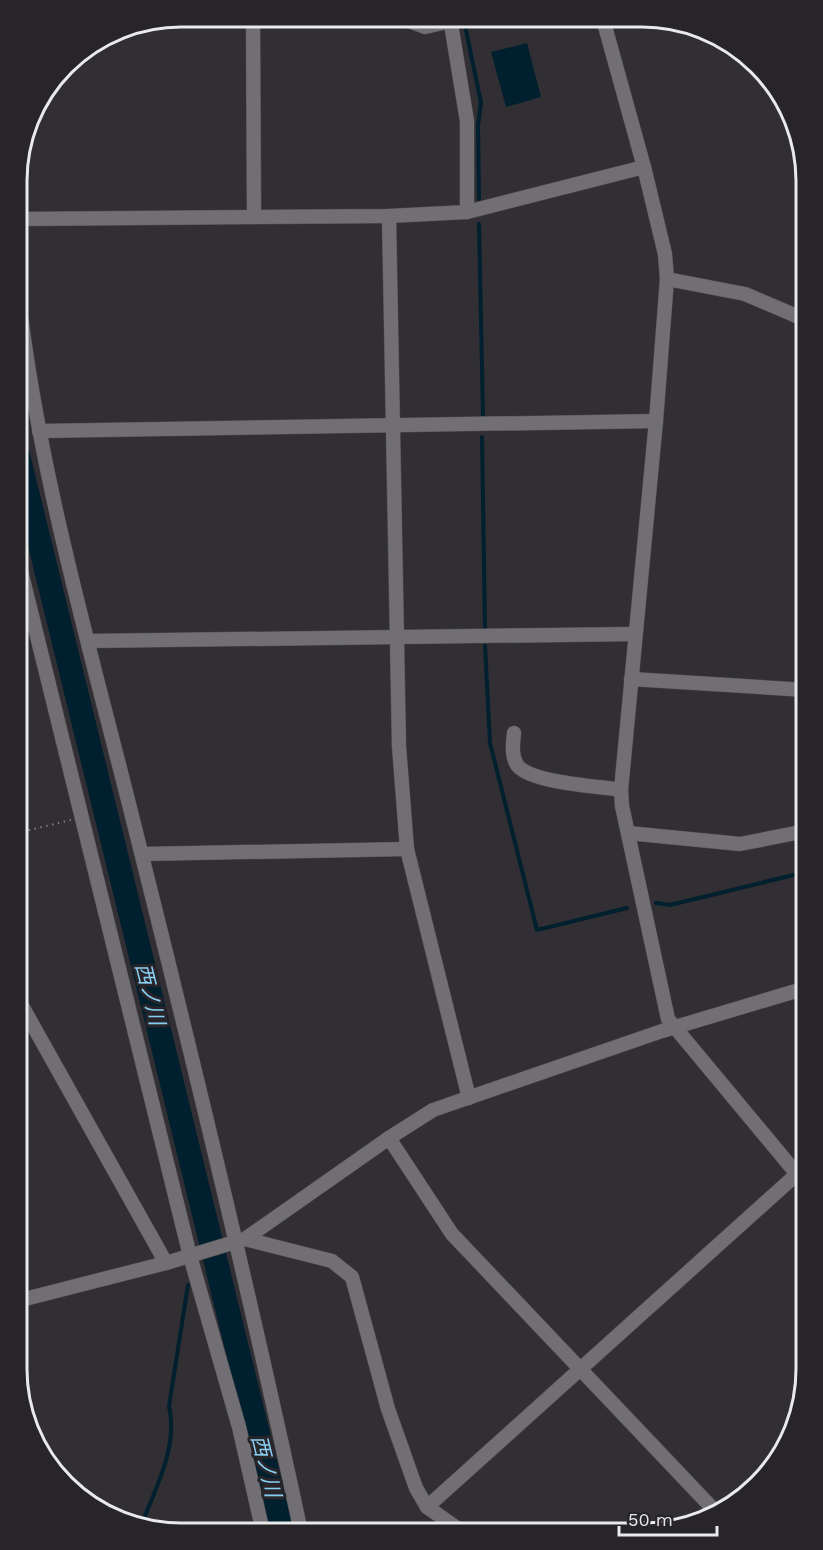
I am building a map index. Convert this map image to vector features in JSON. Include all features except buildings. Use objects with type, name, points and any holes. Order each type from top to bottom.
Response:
[{"type":"street","points":[[253,27],[254,218]]},
{"type":"street","points":[[451,27],[467,121],[467,212]]},
{"type":"street","points":[[605,27],[644,167],[665,254],[667,279],[621,790],[628,834],[668,1019],[673,1028],[796,1172]]},
{"type":"street","points":[[27,219],[389,216],[467,212],[644,167]]},
{"type":"street","points":[[389,216],[395,425],[399,746],[407,849],[469,1098]]},
{"type":"street","points":[[667,279],[745,294],[796,316]]},
{"type":"street","points":[[27,352],[39,431],[236,1241],[300,1523]]},
{"type":"street","points":[[39,431],[656,421]]},
{"type":"street","points":[[27,595],[239,1427],[261,1523]]},
{"type":"street","points":[[88,640],[635,634]]},
{"type":"street","points":[[631,679],[796,689]]},
{"type":"street","points":[[514,733],[513,752],[518,766],[533,777],[621,790]]},
{"type":"street","points":[[628,834],[740,844],[796,833]]},
{"type":"street","points":[[142,854],[407,849]]},
{"type":"street","points":[[27,1298],[166,1263],[236,1241],[433,1110],[673,1028],[796,991]]},
{"type":"street","points":[[27,1015],[166,1263]]},
{"type":"street","points":[[389,1138],[452,1234],[580,1372],[710,1506]]},
{"type":"street","points":[[427,1507],[796,1184]]},
{"type":"street","points":[[236,1241],[332,1261],[352,1277],[387,1409],[416,1488],[427,1507],[450,1523]]},
{"type":"path","points":[[27,831],[82,818]]},
{"type":"water","points":[[527,43],[541,97],[506,107],[491,52]]},
{"type":"waterway","points":[[466,30],[481,103],[478,125],[479,199]]},
{"type":"waterway","points":[[479,224],[483,416]]},
{"type":"waterway","points":[[482,437],[485,629]]},
{"type":"waterway","name":"西ノ川","points":[[27,492],[280,1523]]},
{"type":"waterway","points":[[485,646],[490,743],[537,930],[627,908]]},
{"type":"waterway","points":[[656,903],[670,905],[796,874]]},
{"type":"waterway","points":[[144,1518],[169,1449],[171,1435],[169,1406],[188,1285]]}]
